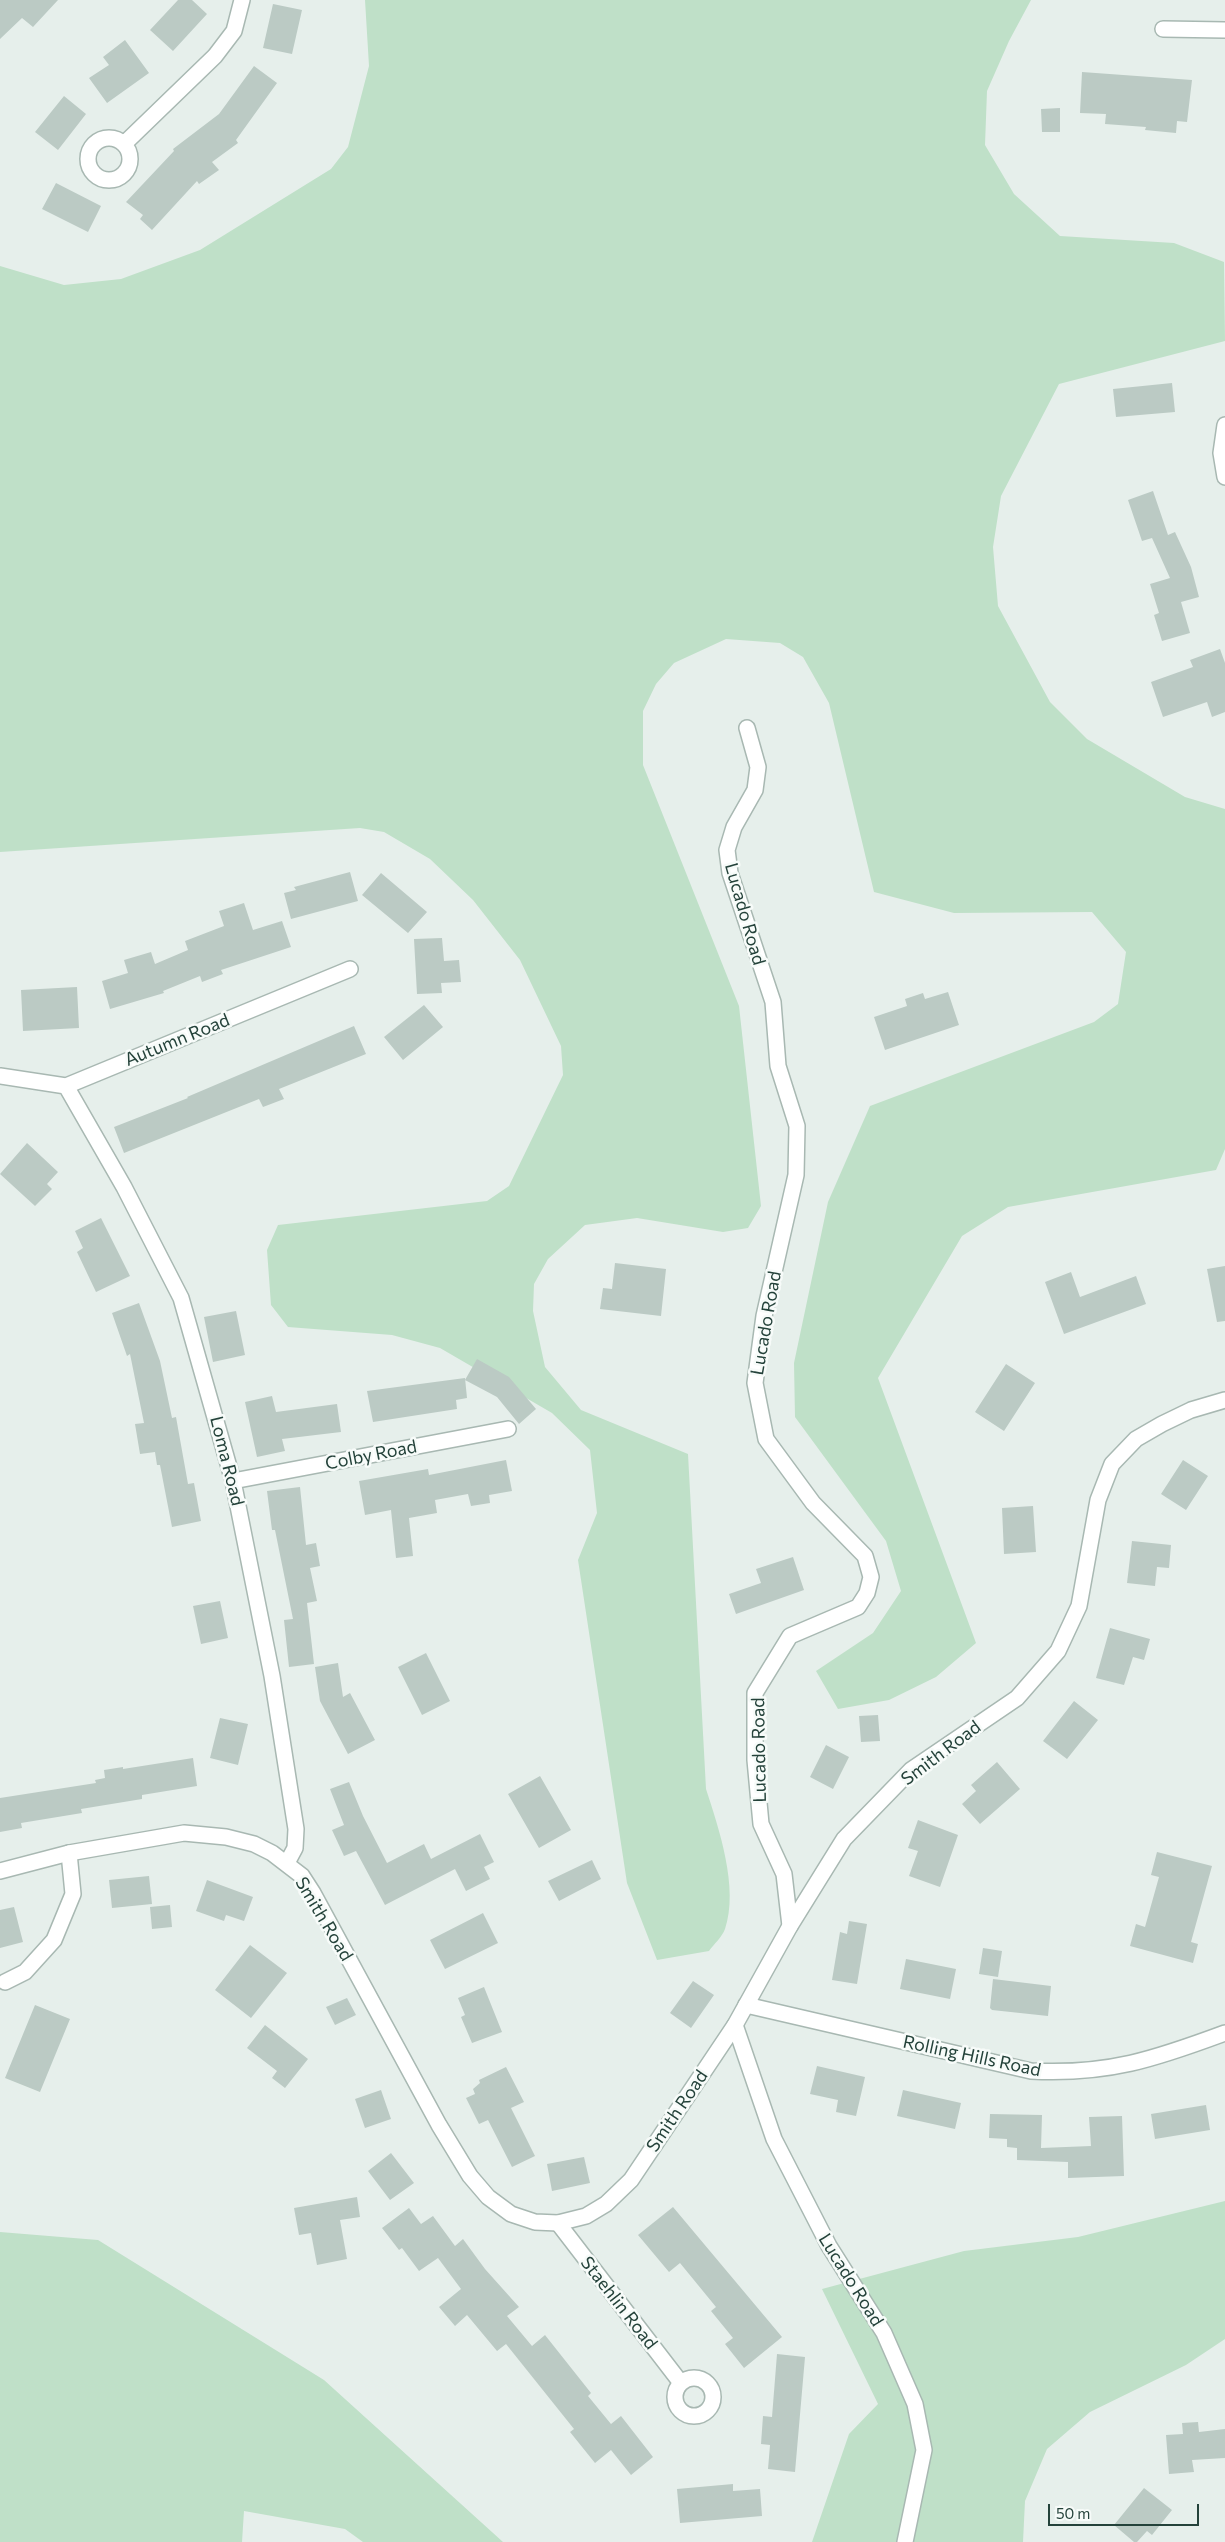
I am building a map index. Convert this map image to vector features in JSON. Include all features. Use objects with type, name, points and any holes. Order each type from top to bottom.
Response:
[{"type":"street","points":[[124,144],[215,56],[234,31],[242,0]]},
{"type":"street","points":[[1163,29],[1225,30]]},
{"type":"street","points":[[1225,424],[1221,453],[1225,477]]},
{"type":"street","name":"Lucado Road","points":[[747,728],[758,767],[755,790],[734,827],[727,850],[730,873],[773,1002],[778,1066],[797,1126],[796,1175],[764,1316],[755,1383],[766,1439],[813,1503],[865,1556],[871,1577],[867,1593],[858,1607],[790,1636],[755,1693],[755,1760],[761,1824],[784,1874],[790,1926]]},
{"type":"street","name":"Autumn Road","points":[[66,1086],[350,969]]},
{"type":"street","points":[[0,1076],[66,1086]]},
{"type":"street","name":"Loma Road","points":[[66,1086],[124,1187],[181,1298],[233,1480],[272,1676],[296,1829],[294,1848],[287,1863]]},
{"type":"street","name":"Smith Road","points":[[0,1871],[69,1853],[184,1833],[226,1836],[254,1844],[287,1863],[302,1876],[313,1893],[439,2125],[470,2176],[488,2197],[511,2214],[535,2222],[558,2223],[586,2216],[606,2204],[631,2180],[735,2025],[790,1926],[844,1839],[912,1770],[1017,1698],[1058,1651],[1079,1606],[1098,1500],[1112,1464],[1136,1439],[1162,1424],[1192,1410],[1225,1400]]},
{"type":"street","name":"Colby Road","points":[[233,1480],[508,1429]]},
{"type":"street","points":[[2,1987],[25,1972],[54,1940],[73,1894],[69,1853]]},
{"type":"street","name":"Rolling Hills Road","points":[[746,2005],[1039,2072],[1063,2073],[1108,2069],[1157,2058],[1225,2033]]},
{"type":"street","name":"Lucado Road","points":[[735,2025],[774,2138],[829,2246],[884,2333],[915,2404],[924,2450],[905,2542]]},
{"type":"street","name":"Staehlin Road","points":[[558,2223],[681,2383]]},
{"type":"green space","points":[[365,0],[1031,0],[1009,41],[987,91],[985,145],[1014,194],[1060,236],[1174,243],[1224,262],[1225,341],[1059,384],[1001,496],[993,547],[998,606],[1050,702],[1087,739],[1185,797],[1225,809],[1225,1149],[1216,1170],[1008,1207],[962,1236],[878,1378],[976,1643],[936,1677],[889,1700],[838,1709],[816,1671],[873,1633],[901,1591],[886,1541],[795,1417],[794,1363],[828,1202],[870,1106],[1094,1022],[1118,1004],[1126,952],[1092,912],[954,913],[874,892],[829,703],[803,657],[780,643],[726,639],[674,663],[656,684],[643,711],[643,765],[739,1006],[761,1206],[748,1228],[723,1232],[637,1218],[585,1225],[548,1259],[534,1284],[533,1311],[545,1367],[581,1410],[688,1454],[706,1789],[726,1859],[730,1895],[729,1913],[724,1932],[709,1951],[657,1960],[627,1883],[578,1560],[597,1513],[590,1450],[552,1413],[440,1348],[392,1335],[288,1327],[271,1305],[267,1250],[278,1225],[487,1201],[509,1186],[563,1075],[561,1046],[520,960],[473,900],[430,859],[384,832],[360,828],[0,852],[0,266],[64,285],[121,279],[200,250],[331,169],[348,147],[369,66]]},
{"type":"green space","points":[[1225,2201],[1225,2339],[1186,2365],[1090,2412],[1047,2449],[1025,2501],[1023,2542],[812,2542],[849,2434],[878,2404],[822,2289],[964,2251],[1078,2237]]},
{"type":"green space","points":[[0,2232],[98,2240],[324,2380],[503,2542],[363,2542],[345,2529],[244,2511],[242,2542],[0,2542]]},
{"type":"building","points":[[0,0],[58,0],[33,27],[22,18],[0,39]]},
{"type":"building","points":[[178,0],[192,0],[207,14],[173,51],[150,30]]},
{"type":"building","points":[[273,4],[302,10],[292,54],[263,48]]},
{"type":"building","points":[[125,40],[149,73],[107,103],[89,78],[109,65],[103,57]]},
{"type":"building","points":[[254,66],[277,83],[236,140],[238,143],[212,162],[219,170],[199,184],[197,181],[152,230],[140,219],[143,215],[126,202],[174,151],[173,149],[219,114]]},
{"type":"building","points":[[1082,72],[1192,80],[1187,122],[1177,121],[1176,133],[1145,130],[1146,127],[1105,124],[1106,114],[1080,113]]},
{"type":"building","points":[[64,96],[86,114],[58,150],[35,132]]},
{"type":"building","points":[[1060,108],[1060,132],[1042,132],[1041,109]]},
{"type":"building","points":[[56,183],[101,206],[88,232],[42,209]]},
{"type":"building","points":[[1172,383],[1175,412],[1116,417],[1113,389]]},
{"type":"building","points":[[1153,491],[1168,535],[1175,532],[1191,567],[1199,597],[1181,602],[1190,633],[1162,641],[1154,615],[1159,613],[1150,584],[1170,578],[1152,538],[1142,541],[1128,500]]},
{"type":"building","points":[[1220,649],[1225,663],[1225,712],[1212,717],[1207,702],[1163,717],[1151,682],[1193,667],[1190,660]]},
{"type":"building","points":[[350,872],[358,901],[291,919],[284,893],[296,890],[294,887]]},
{"type":"building","points":[[381,873],[427,912],[408,933],[362,895]]},
{"type":"building","points":[[244,903],[253,930],[282,921],[291,947],[221,970],[223,974],[202,982],[200,976],[163,991],[164,993],[110,1009],[102,981],[128,973],[124,960],[151,952],[155,964],[188,950],[185,941],[224,926],[219,911]]},
{"type":"building","points":[[442,938],[444,961],[459,960],[461,982],[441,983],[442,993],[417,994],[414,939]]},
{"type":"building","points":[[77,987],[79,1028],[23,1031],[21,990]]},
{"type":"building","points":[[948,992],[959,1025],[885,1050],[874,1017],[907,1006],[905,999],[923,993],[925,999]]},
{"type":"building","points":[[424,1005],[443,1027],[403,1060],[384,1037]]},
{"type":"building","points":[[354,1026],[366,1054],[279,1089],[284,1099],[263,1107],[259,1099],[124,1153],[114,1127],[188,1098]]},
{"type":"building","points":[[27,1143],[58,1172],[47,1184],[52,1189],[35,1206],[0,1174]]},
{"type":"building","points":[[101,1218],[130,1276],[96,1292],[77,1252],[83,1248],[75,1231]]},
{"type":"building","points":[[615,1263],[666,1269],[661,1316],[600,1309],[603,1288],[612,1289]]},
{"type":"building","points":[[1225,1266],[1225,1321],[1217,1322],[1207,1269]]},
{"type":"building","points":[[1071,1272],[1080,1297],[1136,1276],[1146,1304],[1064,1334],[1045,1282]]},
{"type":"building","points":[[139,1303],[160,1361],[172,1418],[176,1417],[188,1484],[194,1483],[201,1521],[172,1527],[160,1465],[157,1465],[155,1452],[140,1454],[135,1424],[144,1423],[130,1354],[127,1356],[112,1313]]},
{"type":"building","points":[[236,1311],[245,1355],[213,1362],[204,1317]]},
{"type":"building","points":[[477,1359],[509,1377],[536,1409],[519,1424],[497,1397],[465,1380]]},
{"type":"building","points":[[1006,1364],[1035,1383],[1004,1431],[975,1412]]},
{"type":"building","points":[[465,1378],[467,1398],[456,1400],[457,1409],[373,1422],[367,1391]]},
{"type":"building","points":[[272,1396],[276,1412],[337,1404],[341,1432],[282,1439],[285,1451],[257,1457],[245,1402]]},
{"type":"building","points":[[506,1460],[512,1491],[489,1495],[490,1503],[471,1506],[468,1494],[435,1500],[437,1513],[409,1518],[413,1556],[396,1558],[391,1510],[365,1515],[359,1481],[428,1469],[429,1475]]},
{"type":"building","points":[[1183,1460],[1208,1476],[1186,1510],[1161,1494]]},
{"type":"building","points":[[300,1487],[306,1545],[316,1543],[320,1566],[310,1568],[317,1601],[307,1603],[314,1664],[289,1667],[284,1620],[293,1619],[275,1530],[272,1530],[267,1491]]},
{"type":"building","points":[[1033,1506],[1036,1552],[1004,1554],[1002,1508]]},
{"type":"building","points":[[1132,1541],[1171,1545],[1169,1568],[1157,1567],[1155,1586],[1127,1583]]},
{"type":"building","points":[[793,1557],[804,1590],[736,1614],[729,1594],[761,1583],[756,1569]]},
{"type":"building","points":[[220,1601],[228,1638],[201,1644],[193,1606]]},
{"type":"building","points":[[1110,1628],[1150,1639],[1144,1660],[1133,1657],[1124,1685],[1096,1678]]},
{"type":"building","points":[[426,1653],[450,1701],[422,1715],[398,1667]]},
{"type":"building","points":[[338,1663],[343,1697],[350,1693],[375,1740],[348,1754],[320,1701],[315,1667]]},
{"type":"building","points":[[1074,1701],[1098,1720],[1067,1759],[1043,1741]]},
{"type":"building","points":[[878,1715],[880,1741],[861,1742],[859,1716]]},
{"type":"building","points":[[220,1718],[248,1724],[238,1765],[210,1758]]},
{"type":"building","points":[[826,1745],[849,1757],[833,1789],[810,1777]]},
{"type":"building","points":[[193,1758],[197,1786],[142,1795],[142,1799],[81,1809],[82,1813],[21,1823],[22,1828],[0,1832],[0,1798],[96,1783],[95,1780],[105,1778],[104,1770],[123,1767],[123,1769]]},
{"type":"building","points":[[997,1762],[1020,1789],[980,1824],[962,1804],[976,1791],[971,1785]]},
{"type":"building","points":[[540,1776],[571,1830],[539,1848],[508,1794]]},
{"type":"building","points":[[349,1782],[363,1816],[387,1863],[424,1844],[431,1859],[480,1834],[494,1862],[484,1867],[490,1879],[466,1891],[455,1869],[385,1905],[356,1851],[344,1856],[332,1830],[344,1825],[330,1789]]},
{"type":"building","points":[[918,1820],[958,1835],[940,1887],[909,1876],[918,1851],[908,1848]]},
{"type":"building","points":[[1157,1852],[1212,1866],[1191,1942],[1198,1944],[1193,1963],[1130,1946],[1136,1924],[1145,1927],[1159,1877],[1151,1875]]},
{"type":"building","points":[[592,1860],[601,1879],[559,1901],[548,1881]]},
{"type":"building","points":[[149,1876],[152,1904],[112,1908],[109,1880]]},
{"type":"building","points":[[207,1880],[253,1897],[244,1921],[226,1915],[224,1921],[196,1911]]},
{"type":"building","points":[[170,1905],[172,1927],[152,1929],[150,1907]]},
{"type":"building","points":[[14,1907],[23,1942],[0,1948],[0,1910]]},
{"type":"building","points":[[483,1913],[498,1943],[445,1969],[430,1940]]},
{"type":"building","points":[[849,1921],[867,1924],[857,1984],[832,1980],[840,1932],[847,1934]]},
{"type":"building","points":[[250,1945],[287,1973],[251,2018],[215,1990]]},
{"type":"building","points":[[983,1948],[1002,1951],[998,1977],[979,1974]]},
{"type":"building","points":[[906,1959],[956,1969],[950,1999],[900,1989]]},
{"type":"building","points":[[993,1979],[1051,1986],[1048,2016],[992,2010],[990,2008]]},
{"type":"building","points":[[693,1981],[714,1995],[691,2028],[670,2013]]},
{"type":"building","points":[[484,1987],[502,2032],[472,2043],[461,2017],[465,2015],[458,1998]]},
{"type":"building","points":[[347,1998],[356,2015],[335,2025],[326,2007]]},
{"type":"building","points":[[35,2005],[70,2019],[40,2092],[5,2078]]},
{"type":"building","points":[[265,2025],[308,2059],[285,2088],[272,2078],[277,2071],[247,2048]]},
{"type":"building","points":[[817,2066],[865,2077],[856,2116],[836,2112],[838,2100],[810,2094]]},
{"type":"building","points":[[506,2067],[524,2102],[511,2108],[535,2156],[512,2167],[488,2120],[479,2124],[466,2098],[475,2094],[473,2089],[480,2083],[479,2080]]},
{"type":"building","points":[[381,2090],[391,2119],[365,2128],[355,2099]]},
{"type":"building","points":[[903,2090],[961,2103],[955,2129],[897,2116]]},
{"type":"building","points":[[1206,2105],[1210,2130],[1155,2139],[1151,2114]]},
{"type":"building","points":[[990,2114],[1042,2115],[1041,2148],[1091,2146],[1089,2117],[1122,2116],[1124,2176],[1068,2178],[1068,2162],[1017,2160],[1017,2148],[1007,2147],[1007,2139],[989,2138]]},
{"type":"building","points":[[391,2153],[414,2183],[390,2200],[368,2171]]},
{"type":"building","points":[[584,2157],[590,2183],[552,2191],[547,2164]]},
{"type":"building","points":[[357,2197],[360,2217],[340,2220],[347,2259],[317,2265],[311,2233],[299,2235],[294,2208]]},
{"type":"building","points":[[673,2207],[782,2337],[744,2368],[725,2344],[733,2338],[711,2311],[716,2307],[680,2263],[669,2272],[638,2235]]},
{"type":"building","points":[[409,2208],[421,2224],[433,2216],[455,2246],[463,2239],[485,2269],[519,2307],[507,2316],[532,2346],[545,2335],[591,2393],[588,2396],[611,2424],[621,2416],[653,2457],[631,2475],[611,2450],[595,2463],[570,2432],[574,2429],[506,2344],[497,2351],[467,2315],[455,2326],[439,2307],[461,2289],[438,2258],[419,2271],[402,2248],[399,2250],[382,2228]]},
{"type":"building","points":[[777,2354],[805,2357],[795,2472],[768,2469],[770,2445],[761,2444],[763,2416],[772,2417]]},
{"type":"building","points":[[1198,2422],[1199,2432],[1225,2429],[1225,2458],[1192,2460],[1194,2472],[1169,2474],[1166,2435],[1183,2434],[1182,2423]]},
{"type":"building","points":[[733,2484],[733,2491],[760,2489],[762,2516],[680,2523],[677,2489]]},
{"type":"building","points":[[1144,2488],[1172,2510],[1152,2535],[1147,2531],[1137,2542],[1134,2542],[1114,2525]]}]
